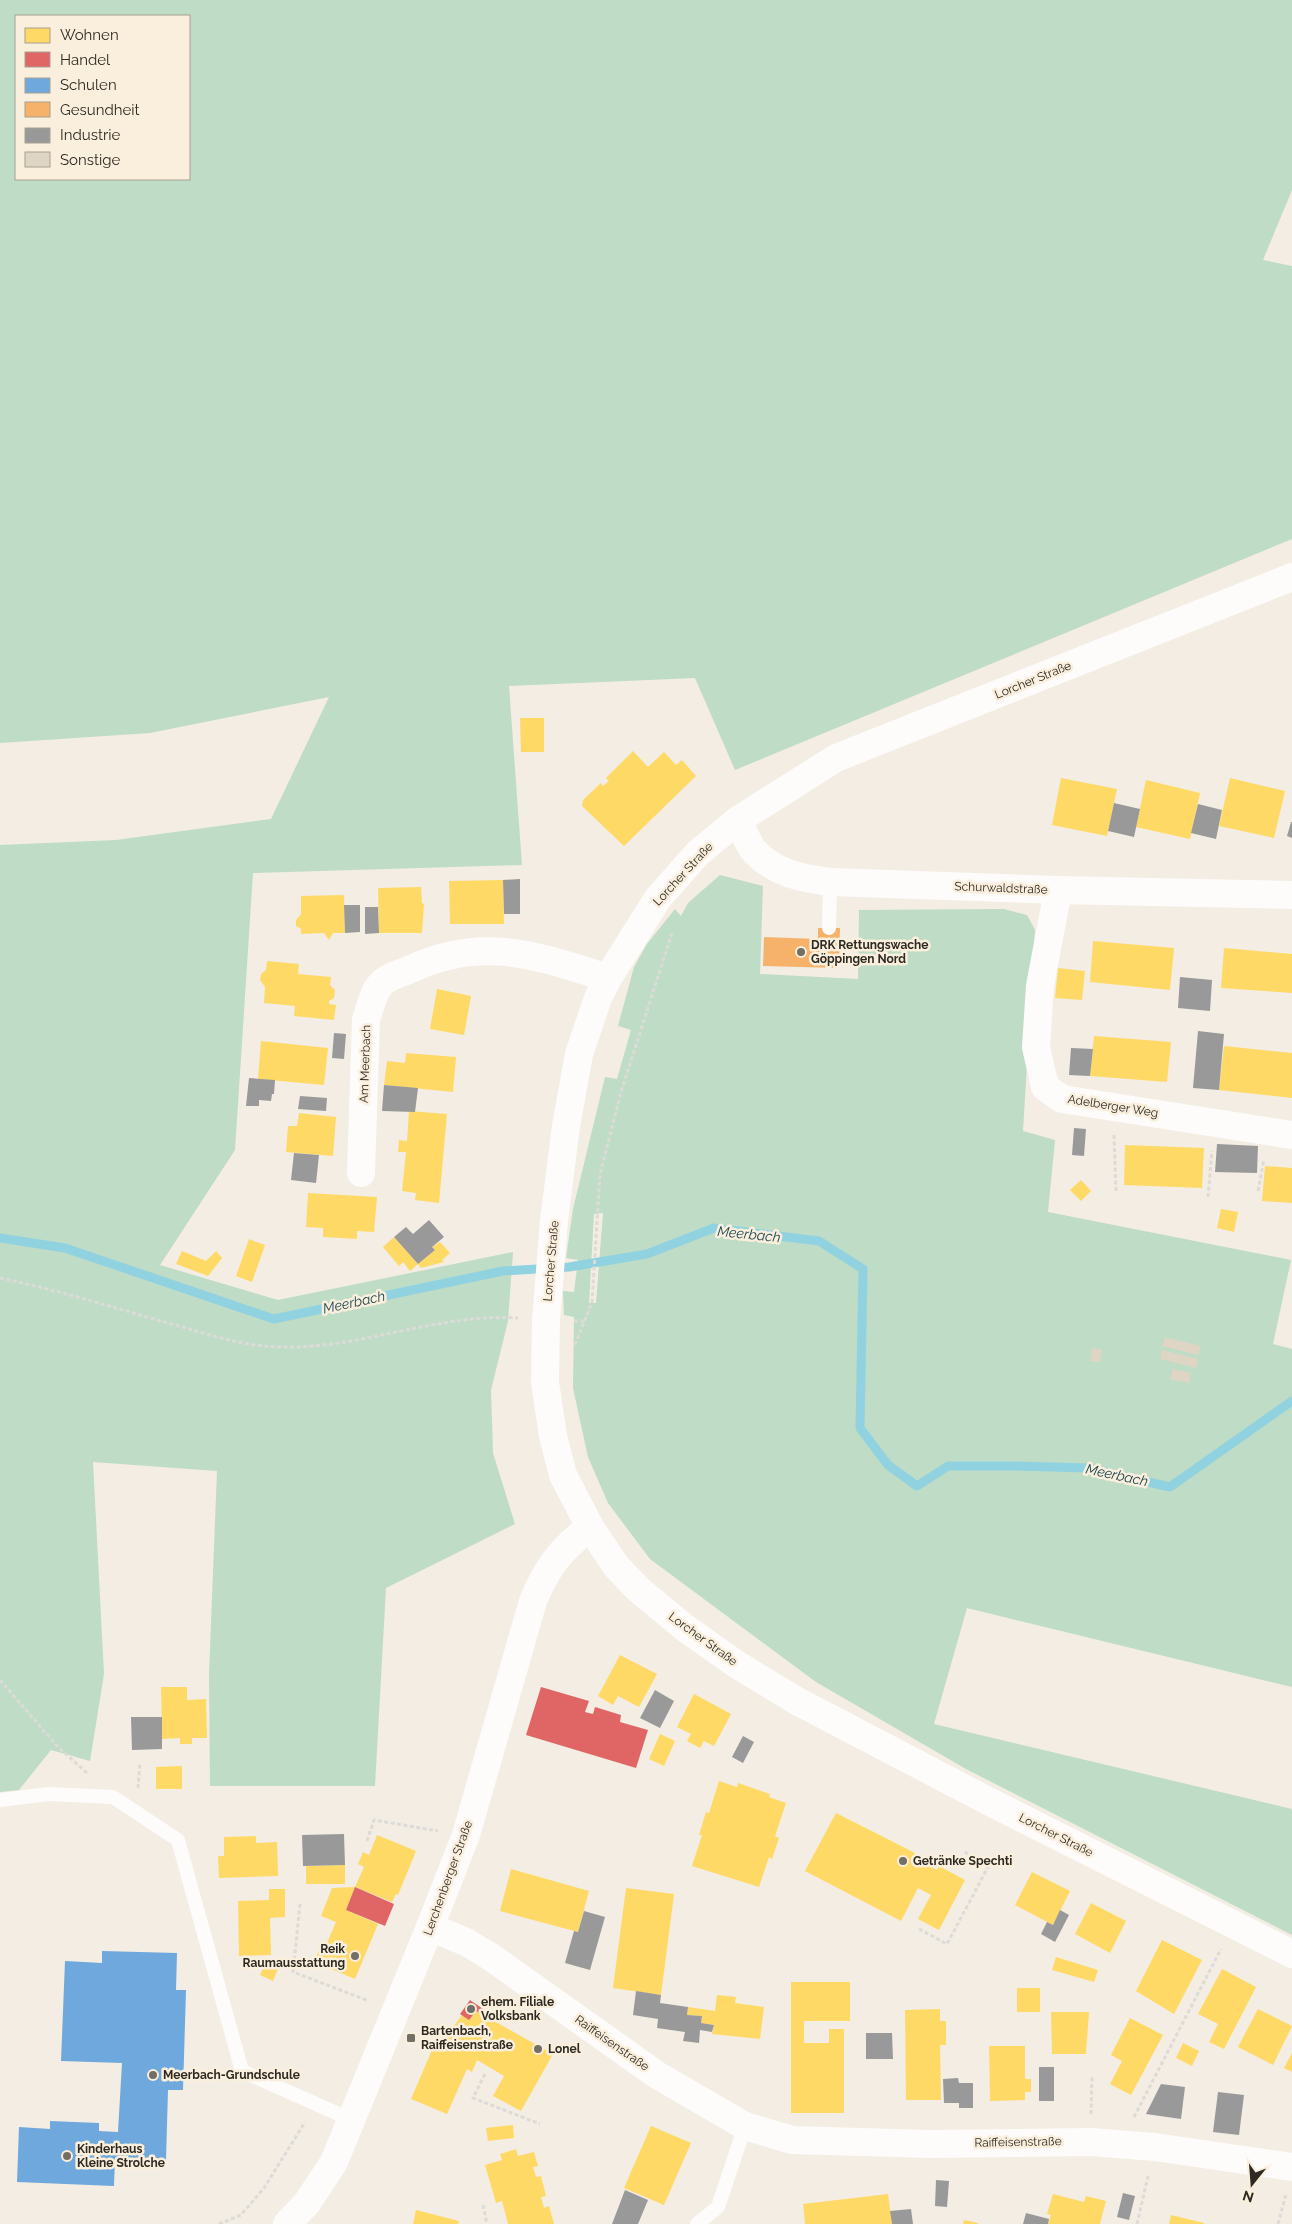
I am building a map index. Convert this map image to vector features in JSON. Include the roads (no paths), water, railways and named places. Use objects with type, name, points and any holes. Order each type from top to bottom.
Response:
[{"type":"street","name":"Lorcher Straße","points":[[1292,577],[836,758],[738,820],[698,853],[658,898],[608,978],[598,998],[579,1054],[566,1126],[554,1221],[546,1320],[545,1382],[553,1436],[563,1475],[590,1526],[616,1566],[638,1589],[685,1628],[736,1664],[797,1701],[955,1784],[1292,1954]]},
{"type":"street","name":"Schurwaldstraße","points":[[738,820],[754,851],[774,868],[796,877],[830,882],[1058,890],[1292,895]]},
{"type":"street","name":"Adelberger Weg","points":[[1058,890],[1040,986],[1036,1047],[1045,1087],[1062,1099],[1292,1135]]},
{"type":"street","name":"Am Meerbach","points":[[361,1173],[366,1020],[374,997],[382,982],[430,960],[468,952],[517,952],[608,978]]},
{"type":"street","name":"Lerchenberger Straße","points":[[287,2224],[307,2203],[334,2162],[430,1928],[466,1835],[536,1594],[550,1565],[568,1543],[590,1526]]},
{"type":"street","name":"Raiffeisenstraße","points":[[430,1928],[466,1942],[491,1957],[657,2075],[745,2126],[792,2140],[930,2144],[1091,2142],[1155,2147],[1292,2167]]},
{"type":"lane","points":[[829,928],[830,882]]},
{"type":"lane","points":[[0,1800],[49,1794],[113,1797],[178,1840],[242,2071],[352,2120]]},
{"type":"lane","points":[[697,2224],[718,2207],[745,2126]]},
{"type":"waterway","name":"Meerbach","points":[[0,1238],[65,1248],[274,1319],[503,1271],[569,1267],[647,1254],[714,1228],[819,1241],[863,1269],[860,1428],[888,1465],[917,1486],[948,1466],[1015,1466],[1087,1468],[1170,1487],[1292,1401]]},
{"type":"place","name":"DRK Rettungswache Göppingen Nord","points":[[801,952]]},
{"type":"place","name":"Getränke Spechti","points":[[903,1861]]},
{"type":"place","name":"Reik Raumausstattung","points":[[355,1956]]},
{"type":"place","name":"ehem. Filiale Volksbank","points":[[471,2009]]},
{"type":"place","name":"Bartenbach, Raiffeisenstraße","points":[[411,2038]]},
{"type":"place","name":"Lonel","points":[[538,2049]]},
{"type":"place","name":"Meerbach-Grundschule","points":[[153,2075]]},
{"type":"place","name":"Kinderhaus Kleine Strolche","points":[[67,2156]]}]
